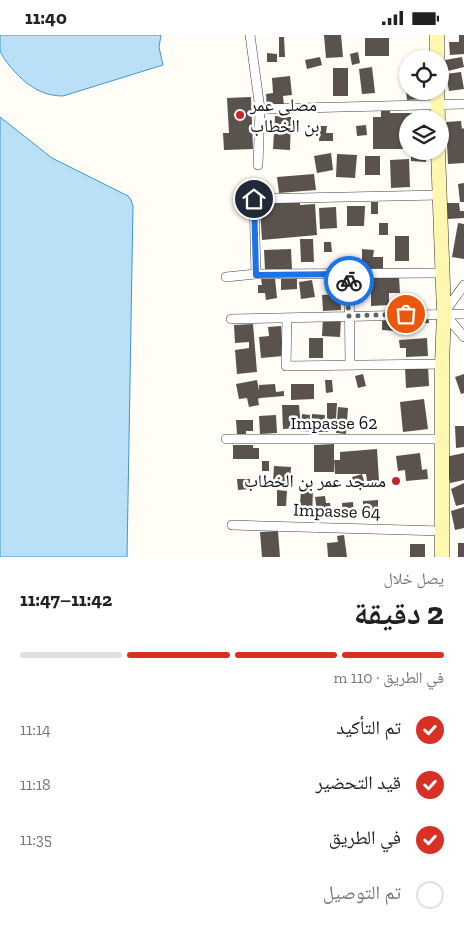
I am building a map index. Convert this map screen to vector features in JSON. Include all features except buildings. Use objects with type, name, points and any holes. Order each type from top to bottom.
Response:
[{"type":"street","points":[[250,35],[260,109],[258,165]]},
{"type":"street","points":[[437,35],[437,50]]},
{"type":"street","points":[[260,109],[464,104]]},
{"type":"street","points":[[438,160],[444,313],[442,364],[442,557]]},
{"type":"street","points":[[256,275],[254,199],[439,195]]},
{"type":"street","points":[[226,277],[442,273]]},
{"type":"street","points":[[349,274],[350,365]]},
{"type":"street","points":[[444,313],[464,285]]},
{"type":"street","points":[[444,313],[464,337]]},
{"type":"street","points":[[231,319],[464,313]]},
{"type":"street","points":[[287,318],[286,366],[442,364]]},
{"type":"street","name":"Impasse 62","points":[[226,439],[442,439]]},
{"type":"street","name":"Impasse 64","points":[[232,525],[442,531]]},
{"type":"water","points":[[0,35],[161,35],[159,47],[163,65],[63,96],[46,94],[32,87],[5,60],[0,51]]},
{"type":"water","points":[[0,117],[52,158],[128,196],[133,206],[127,557],[0,557]]},
{"type":"way so far","points":[[349,281],[348,316],[406,314]]},
{"type":"place","name":"مصلى عمر بن الخطاب","points":[[240,115]]},
{"type":"place","name":"مسجد عمر بن الخطاب","points":[[396,481]]},
{"type":"route","points":[[254,199],[256,275],[349,274],[349,281]]}]
